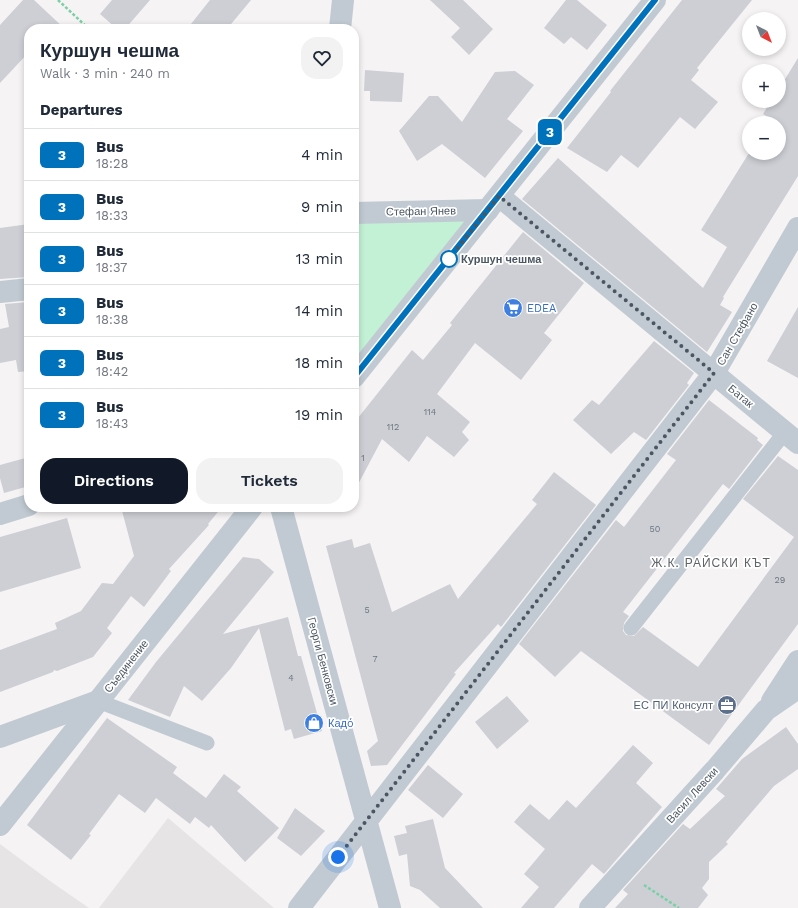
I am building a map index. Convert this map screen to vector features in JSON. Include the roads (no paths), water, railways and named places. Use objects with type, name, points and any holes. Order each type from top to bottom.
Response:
[{"type":"street","points":[[341,24],[343,0]]},
{"type":"street","points":[[359,371],[655,0]]},
{"type":"street","name":"Стефан Янев","points":[[359,213],[494,203]]},
{"type":"street","name":"Батак","points":[[494,203],[714,373],[792,438]]},
{"type":"street","name":"Сан Стефано","points":[[299,908],[367,819],[483,673],[714,373],[798,228]]},
{"type":"street","points":[[0,292],[24,290]]},
{"type":"street","points":[[0,514],[24,507]]},
{"type":"street","name":"Съединение","points":[[0,825],[248,512]]},
{"type":"street","name":"Георги Бенковски","points":[[282,512],[390,908]]},
{"type":"street","points":[[766,710],[798,661]]},
{"type":"street","name":"Васил Левски","points":[[590,908],[715,770],[766,710],[798,688]]},
{"type":"street","points":[[0,737],[98,701]]},
{"type":"lane","points":[[631,628],[792,438]]},
{"type":"lane","points":[[98,701],[206,743]]},
{"type":"place","name":"Куршун чешма","points":[[449,259]]},
{"type":"place","name":"EDEA","points":[[513,308]]},
{"type":"place","name":"ЕС ПИ Консулт","points":[[727,705]]},
{"type":"place","name":"Кадó","points":[[314,723]]},
{"type":"district","name":"Ж.К. РАЙСКИ КЪТ","points":[[711,563]]}]
